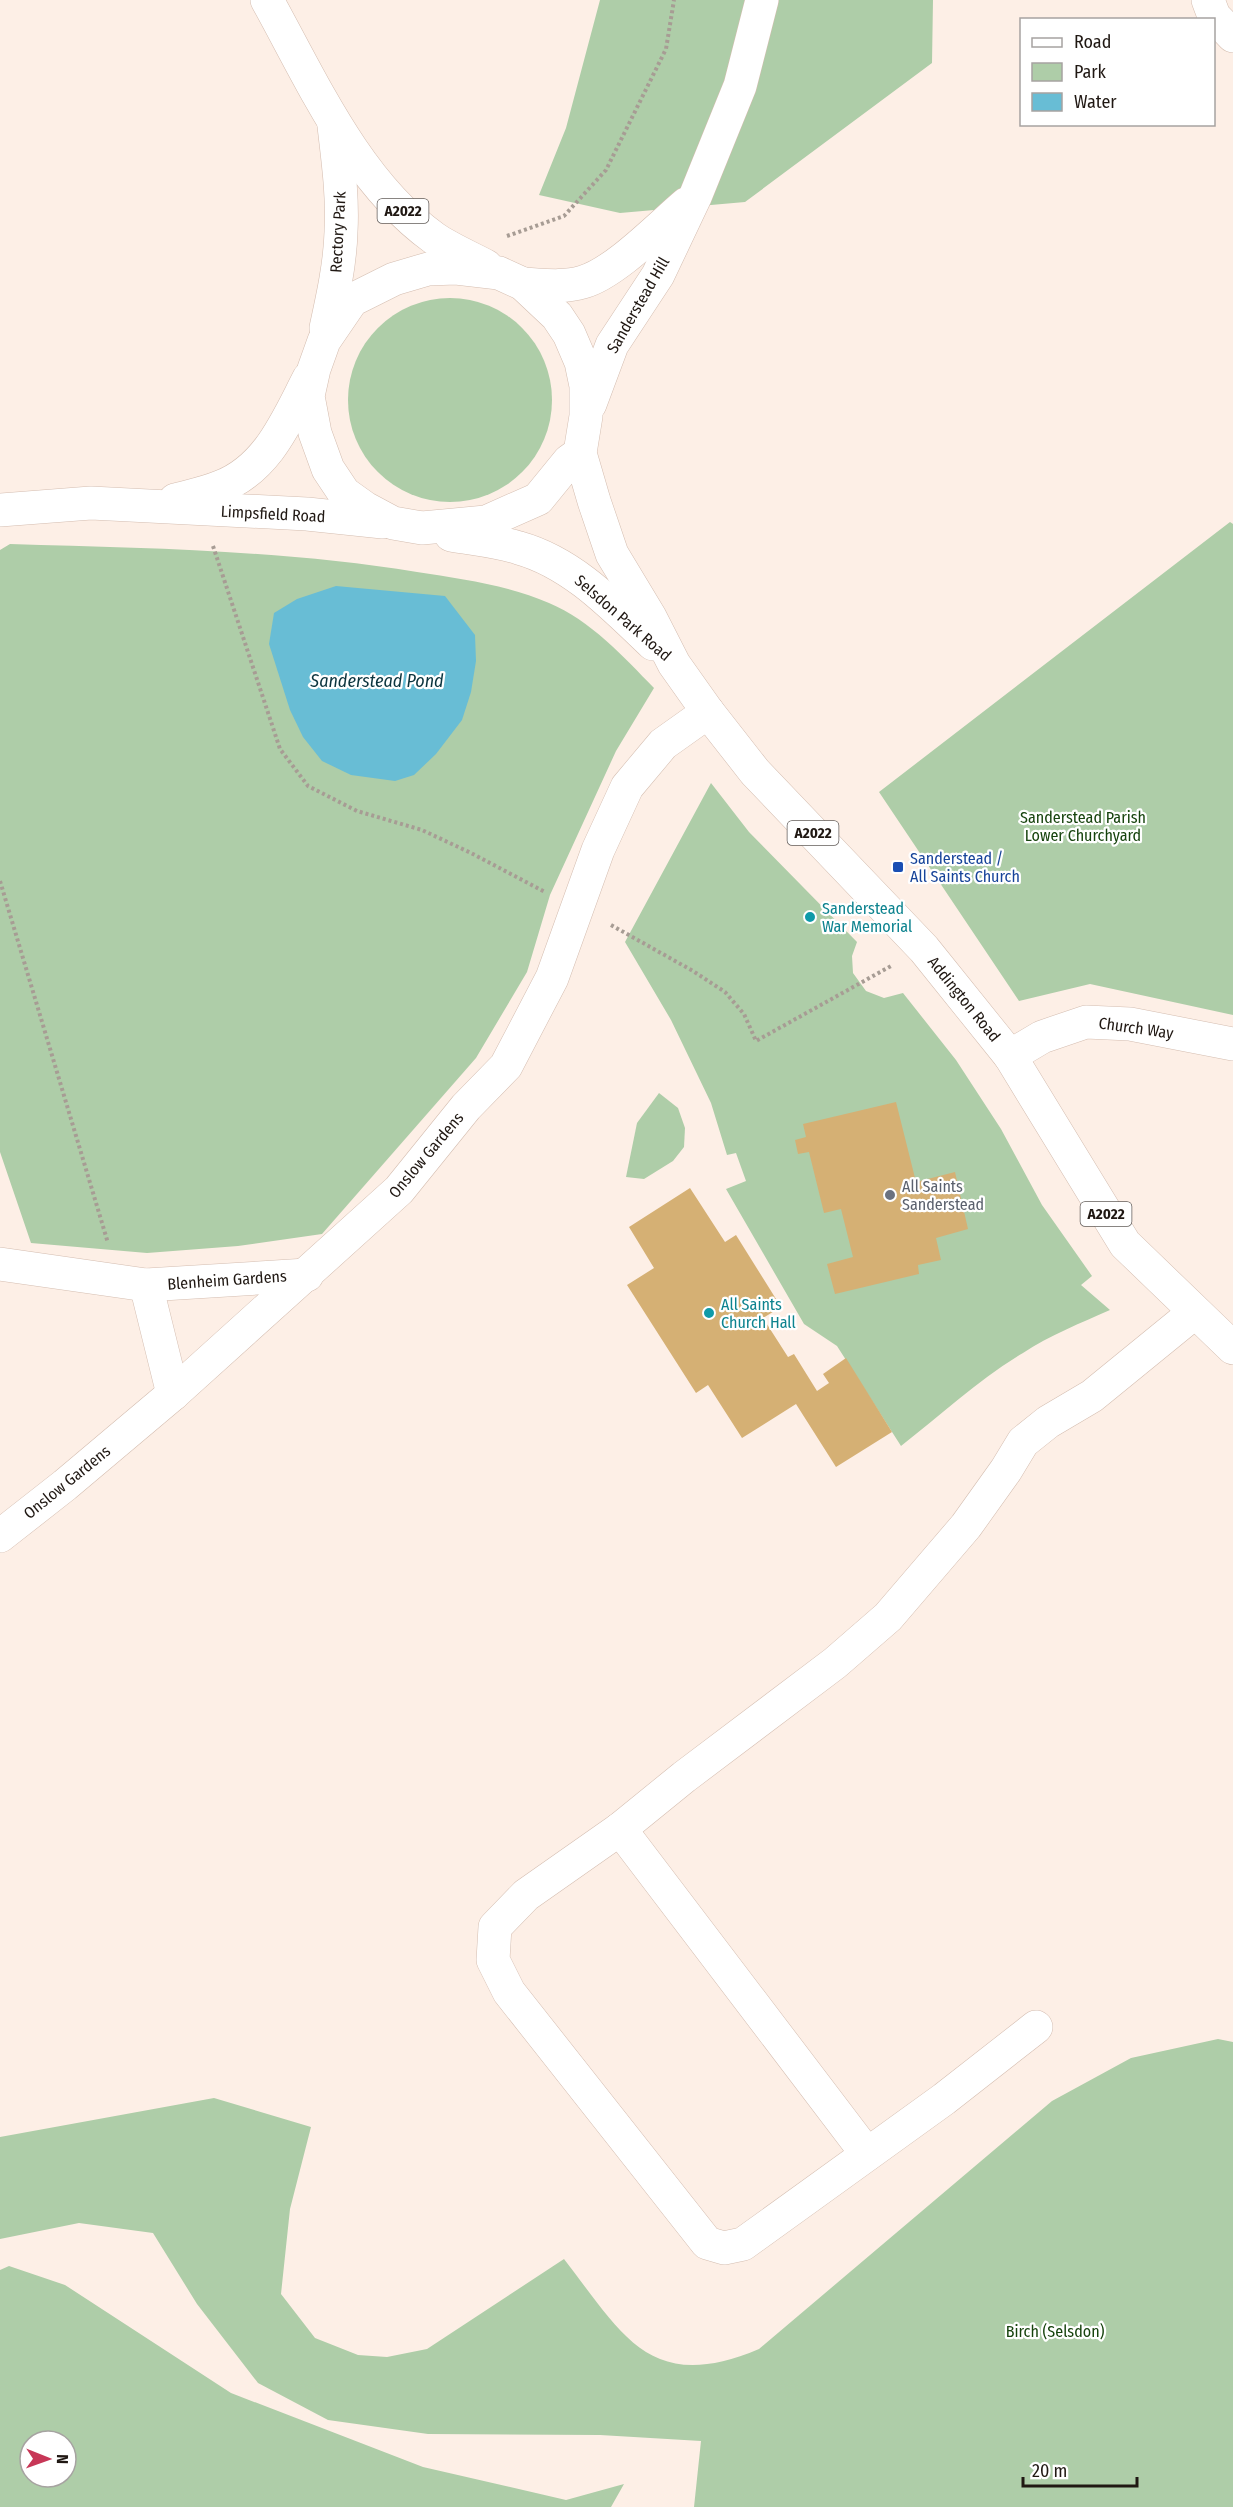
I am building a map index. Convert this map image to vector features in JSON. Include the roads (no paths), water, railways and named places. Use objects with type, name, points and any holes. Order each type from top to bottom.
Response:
[{"type":"main road","name":"Rectory Park","points":[[267,0],[334,121],[374,179],[400,208],[434,238],[511,278]]},
{"type":"main road","name":"Sanderstead Hill","points":[[586,416],[612,345],[658,275],[695,196],[740,87],[762,0]]},
{"type":"main road","points":[[1208,0],[1214,16],[1233,36]]},
{"type":"main road","name":"Rectory Park","points":[[334,121],[341,186],[341,233],[335,282],[308,396],[315,433],[328,469],[344,493],[408,526]]},
{"type":"main road","name":"Sanderstead Hill","points":[[319,355],[352,300],[394,279],[428,269],[456,267],[558,286],[585,282],[614,265],[695,196]]},
{"type":"main road","points":[[408,526],[486,522],[519,509],[538,499],[569,461],[580,453],[586,416],[586,386],[581,362],[569,334],[545,302],[511,278]]},
{"type":"main road","name":"Limpsfield Road","points":[[153,506],[221,487],[248,471],[275,443],[319,355]]},
{"type":"main road","name":"Selsdon Park Road","points":[[580,453],[612,554],[650,617],[674,664]]},
{"type":"main road","name":"Limpsfield Road","points":[[0,510],[91,503],[307,514],[408,526]]},
{"type":"main road","name":"Selsdon Park Road","points":[[408,526],[519,548],[548,560],[586,583],[674,664]]},
{"type":"main road","name":"Addington Road","points":[[674,664],[755,772],[924,949],[1010,1056],[1125,1245],[1233,1348]]},
{"type":"main road","name":"Onslow Gardens","points":[[0,1536],[65,1485],[172,1394],[399,1190],[466,1107],[506,1066],[552,978],[598,850],[627,787],[663,744],[708,712]]},
{"type":"main road","name":"Church Way","points":[[1010,1056],[1042,1037],[1086,1022],[1130,1024],[1233,1044]]},
{"type":"main road","name":"Blenheim Gardens","points":[[0,1264],[146,1285],[307,1275]]},
{"type":"main road","name":"Blenheim Gardens","points":[[146,1285],[172,1394]]},
{"type":"main road","points":[[1036,2027],[944,2099],[743,2244],[724,2248],[707,2243],[509,1992],[493,1960],[495,1927],[526,1895],[620,1829],[684,1777],[835,1663],[888,1617],[966,1526],[1023,1442],[1048,1422],[1092,1396],[1195,1312]]},
{"type":"main road","points":[[620,1829],[867,2154]]},
{"type":"water","name":"Sanderstead Pond","points":[[336,586],[445,596],[475,635],[476,661],[471,692],[462,720],[436,754],[414,775],[395,781],[351,775],[322,761],[303,737],[290,710],[269,644],[274,613],[297,599]]},
{"type":"place","name":"Sanderstead / All Saints Church","points":[[898,867]]},
{"type":"place","name":"Sanderstead War Memorial","points":[[810,917]]},
{"type":"place","name":"All Saints Sanderstead","points":[[890,1195]]},
{"type":"place","name":"All Saints Church Hall","points":[[709,1313]]},
{"type":"park label","name":"Sanderstead Parish Lower Churchyard","points":[[1083,826]]},
{"type":"park label","name":"Birch (Selsdon)","points":[[1055,2331]]}]
